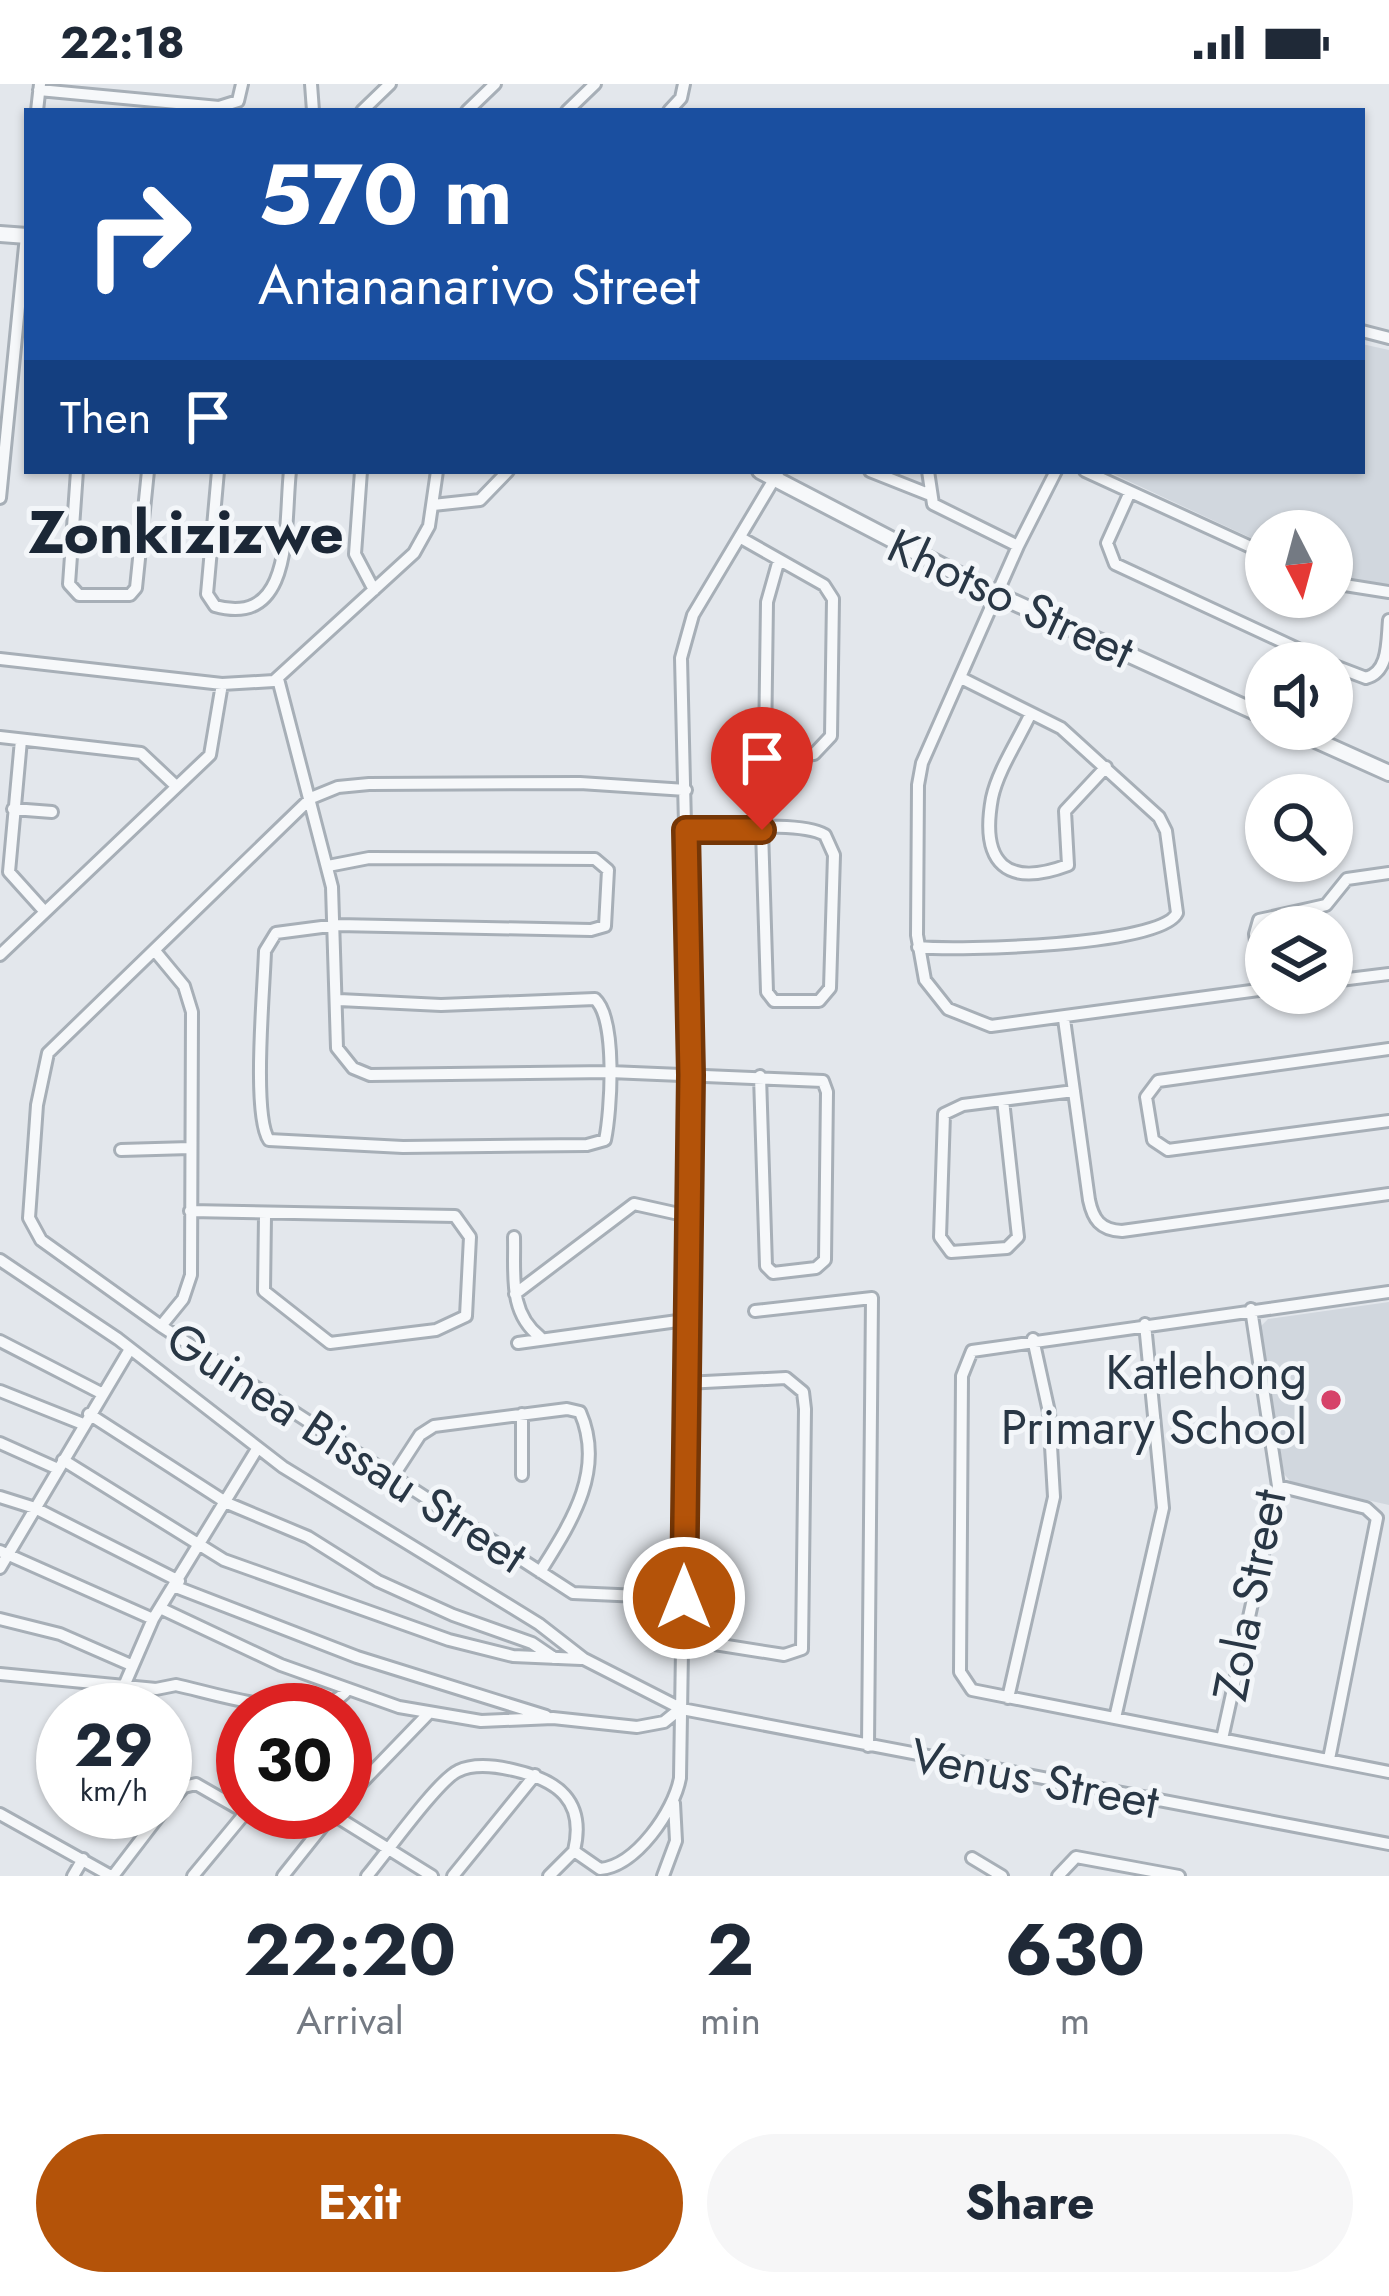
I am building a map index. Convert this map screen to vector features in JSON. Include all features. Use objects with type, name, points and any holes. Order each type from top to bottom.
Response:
[{"type":"street","points":[[39,87],[219,107],[238,101],[242,84]]},
{"type":"street","points":[[365,108],[390,84]]},
{"type":"street","points":[[470,108],[494,84]]},
{"type":"street","points":[[570,108],[595,84]]},
{"type":"street","points":[[0,498],[23,312]]},
{"type":"street","points":[[77,474],[69,584],[80,595],[122,597],[133,592],[138,582],[148,474]]},
{"type":"street","points":[[218,474],[207,594],[215,606],[239,610],[264,603],[277,584],[290,474]]},
{"type":"street","points":[[361,474],[355,554],[374,590]]},
{"type":"street","points":[[0,659],[222,684],[278,680],[414,553],[429,526],[437,474]]},
{"type":"street","points":[[433,505],[480,500],[505,474]]},
{"type":"street","points":[[663,1876],[676,1841],[684,1598],[691,1075],[685,643],[699,605],[741,538],[771,474]]},
{"type":"street","name":"Khotso Street","points":[[771,474],[1000,596],[1245,708]]},
{"type":"street","points":[[878,474],[928,494],[938,508],[1018,546]]},
{"type":"street","points":[[928,474],[928,494]]},
{"type":"street","points":[[1055,474],[1018,546],[919,772],[918,947],[925,980],[937,998],[968,1021],[991,1026],[1245,992]]},
{"type":"street","points":[[1091,474],[1245,544]]},
{"type":"street","points":[[1130,492],[1107,543],[1115,563],[1283,642]]},
{"type":"street","points":[[741,538],[824,585],[833,603],[831,736],[814,754],[780,757],[765,747],[766,602],[778,562]]},
{"type":"street","points":[[1353,586],[1389,592]]},
{"type":"street","points":[[1353,673],[1366,678],[1378,674],[1386,662],[1389,620]]},
{"type":"street","points":[[278,680],[328,866],[337,925],[337,1048],[353,1068],[370,1075],[610,1072],[760,1076],[815,1079],[826,1086],[825,1260],[816,1268],[773,1273],[766,1266],[760,1076]]},
{"type":"street","points":[[918,947],[1000,950],[1173,922],[1178,906],[1166,831],[1106,767],[1061,728],[963,680]]},
{"type":"street","points":[[0,955],[215,746],[222,684]]},
{"type":"street","points":[[1031,713],[992,799],[998,861],[1005,871],[1018,875],[1068,865],[1065,811],[1106,767]]},
{"type":"street","points":[[0,737],[141,753],[176,786]]},
{"type":"street","points":[[20,740],[9,872],[45,912]]},
{"type":"street","points":[[1338,750],[1389,773]]},
{"type":"street","points":[[160,1326],[190,1284],[191,1007],[184,986],[155,951],[311,798],[369,784],[580,782],[686,790]]},
{"type":"street","points":[[14,809],[52,812]]},
{"type":"street","points":[[686,830],[762,830],[818,830],[832,844],[830,988],[819,1000],[774,1001],[767,992],[762,830]]},
{"type":"street","points":[[328,866],[369,858],[591,858],[608,870],[609,918],[601,928],[337,925],[280,931],[267,945],[262,1128],[272,1142],[597,1145],[606,1136],[610,1072],[606,1013],[595,999],[441,1005],[339,1000]]},
{"type":"street","points":[[1322,906],[1347,879],[1389,873]]},
{"type":"street","name":"Guinea Bissau Street","points":[[155,951],[44,1060],[29,1218],[33,1232],[160,1326],[582,1596],[684,1598]]},
{"type":"street","points":[[1353,978],[1389,974]]},
{"type":"street","points":[[1064,1018],[1089,1200],[1093,1217],[1105,1228],[1121,1231],[1389,1194]]},
{"type":"street","points":[[1389,1049],[1158,1081],[1146,1097],[1153,1140],[1168,1150],[1389,1121]]},
{"type":"street","points":[[1004,1100],[1018,1237],[1006,1248],[955,1253],[940,1237],[942,1117],[955,1107],[1004,1100],[1074,1091]]},
{"type":"street","points":[[122,1150],[190,1148]]},
{"type":"street","points":[[515,1294],[634,1204],[688,1216]]},
{"type":"street","points":[[190,1211],[455,1216],[470,1238],[470,1310],[461,1321],[436,1330],[330,1343],[265,1292],[265,1216]]},
{"type":"street","points":[[514,1237],[520,1319],[540,1337]]},
{"type":"street","points":[[1,1263],[130,1348],[257,1449],[538,1624],[584,1659],[681,1709]]},
{"type":"street","points":[[1389,1292],[978,1347],[963,1366],[960,1672],[966,1685],[1009,1698],[1389,1772]]},
{"type":"street","points":[[755,1311],[872,1298],[868,1746]]},
{"type":"street","name":"Zola Street","points":[[1222,1739],[1278,1486],[1251,1309]]},
{"type":"street","points":[[518,1343],[686,1320]]},
{"type":"street","points":[[1115,1718],[1163,1508],[1145,1324]]},
{"type":"street","points":[[1009,1698],[1054,1497],[1048,1412],[1033,1339]]},
{"type":"street","points":[[0,1341],[101,1393]]},
{"type":"street","points":[[0,1568],[4,1553],[130,1348]]},
{"type":"street","points":[[683,1639],[790,1656],[802,1649],[805,1409],[802,1392],[786,1378],[685,1383]]},
{"type":"street","points":[[0,1391],[86,1419],[227,1503],[308,1537],[378,1581],[532,1643],[554,1658]]},
{"type":"street","points":[[394,1475],[427,1429],[574,1408],[585,1424],[583,1504],[540,1572]]},
{"type":"street","points":[[522,1414],[522,1475]]},
{"type":"street","points":[[0,1443],[60,1465],[175,1527],[199,1548],[449,1640],[513,1656],[584,1659]]},
{"type":"street","points":[[125,1683],[157,1614],[257,1449]]},
{"type":"street","points":[[1278,1486],[1366,1508],[1378,1518],[1329,1760]]},
{"type":"street","points":[[0,1497],[35,1508],[177,1584],[357,1658],[553,1718]]},
{"type":"street","points":[[4,1553],[331,1683]]},
{"type":"street","points":[[0,1618],[60,1634],[131,1665]]},
{"type":"street","points":[[1,1679],[83,1683]]},
{"type":"street","points":[[372,1696],[428,1714],[507,1722],[553,1718],[653,1726],[681,1709]]},
{"type":"street","name":"Venus Street","points":[[681,1709],[1389,1844]]},
{"type":"street","points":[[372,1772],[428,1714]]},
{"type":"street","points":[[367,1876],[454,1772],[493,1766],[557,1784],[572,1801],[578,1830],[574,1851],[549,1876]]},
{"type":"street","points":[[453,1876],[536,1775]]},
{"type":"street","points":[[574,1851],[600,1869],[611,1868],[655,1829],[674,1800]]},
{"type":"street","points":[[0,1814],[112,1876],[141,1839]]},
{"type":"street","points":[[372,1838],[433,1876]]},
{"type":"street","points":[[193,1876],[223,1839]]},
{"type":"street","points":[[283,1876],[312,1839]]},
{"type":"street","points":[[1058,1876],[1071,1858],[1082,1857],[1178,1876]]},
{"type":"street","points":[[972,1858],[1002,1876]]},
{"type":"street","points":[[73,1876],[83,1859]]},
{"type":"shaded area","points":[[1365,345],[1389,350],[1389,585],[1353,579],[1353,510],[1245,510],[1245,535],[1113,474],[1365,474]]},
{"type":"shaded area","name":"Katlehong Primary School","points":[[1389,1302],[1389,1505],[1292,1483],[1284,1474],[1261,1326],[1268,1319]]},
{"type":"place","name":"Katlehong Primary School","points":[[1331,1400]]},
{"type":"district","name":"Zonkizizwe","points":[[186,532]]},
{"type":"route","points":[[684,1598],[691,1075],[686,830],[762,830]]}]
